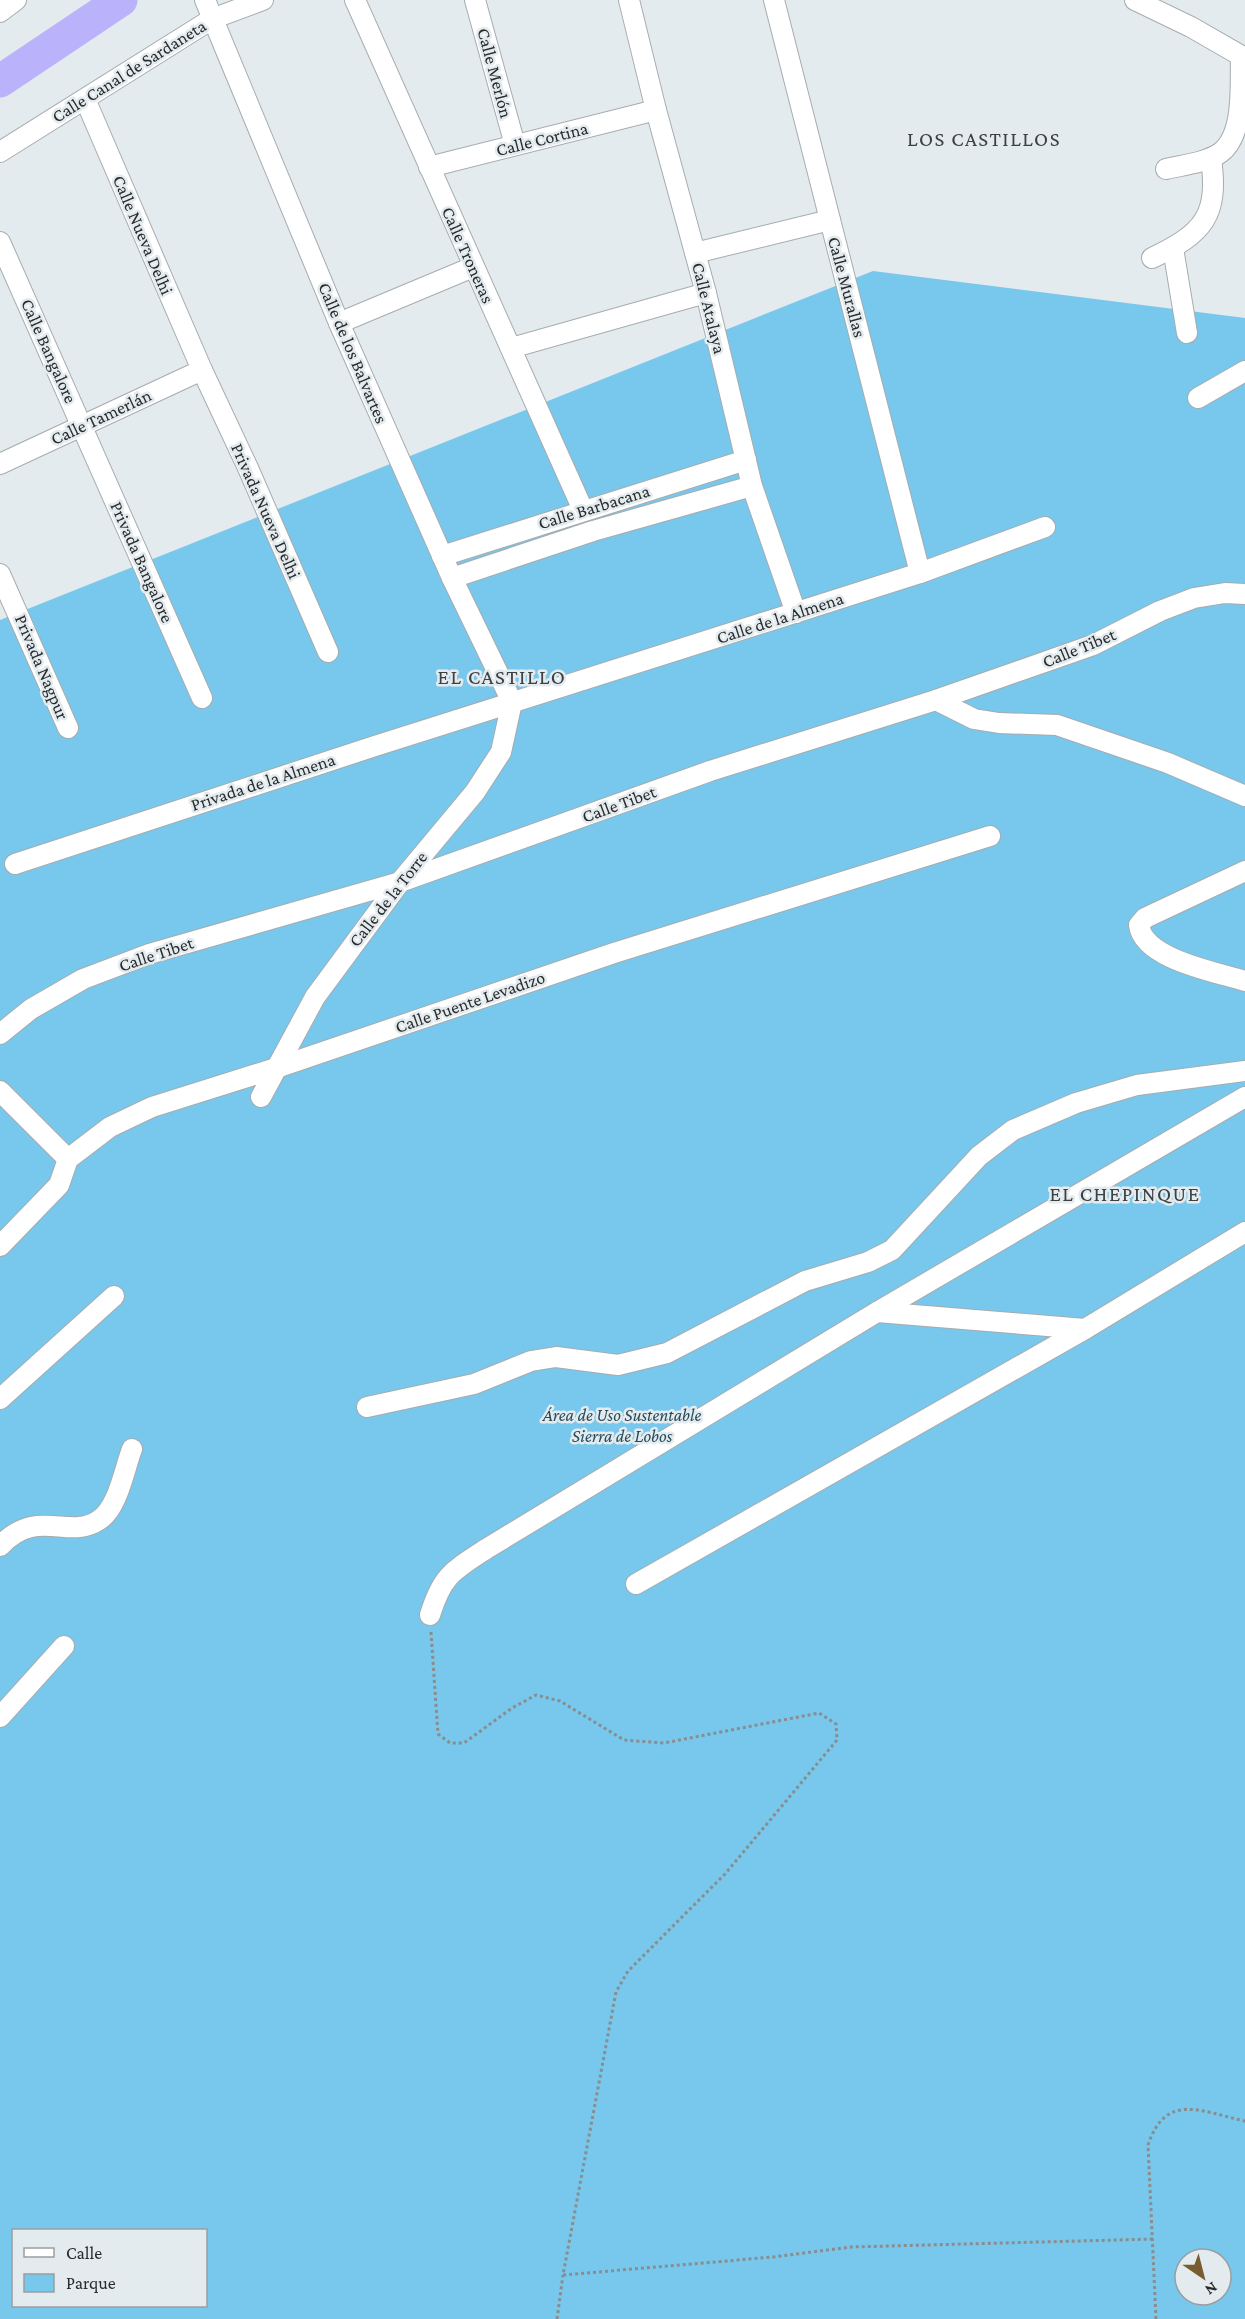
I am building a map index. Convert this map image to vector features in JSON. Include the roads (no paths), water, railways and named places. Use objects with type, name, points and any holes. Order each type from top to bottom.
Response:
[{"type":"street","points":[[0,12],[16,0]]},
{"type":"street","name":"Calle de los Balvartes","points":[[205,0],[339,323],[452,578],[512,702]]},
{"type":"street","name":"Calle Canal de Sardaneta","points":[[0,152],[212,19],[263,0]]},
{"type":"street","name":"Calle Troneras","points":[[355,0],[583,510]]},
{"type":"street","name":"Calle Merlón","points":[[475,0],[515,145]]},
{"type":"street","name":"Calle Atalaya","points":[[629,0],[656,110],[706,293],[752,486],[796,613]]},
{"type":"street","name":"Calle Murallas","points":[[774,0],[920,573]]},
{"type":"street","points":[[1135,0],[1191,27],[1243,57],[1242,127],[1226,149],[1211,158],[1167,169]]},
{"type":"street","name":"Calle Nueva Delhi","points":[[85,99],[202,370]]},
{"type":"street","name":"Calle Cortina","points":[[429,167],[656,110]]},
{"type":"street","points":[[1152,258],[1173,248],[1191,235],[1212,210],[1215,182],[1211,158]]},
{"type":"street","points":[[695,253],[830,220]]},
{"type":"street","name":"Calle Bangalore","points":[[0,242],[83,426]]},
{"type":"street","points":[[1173,248],[1187,333]]},
{"type":"street","points":[[339,323],[473,267]]},
{"type":"street","points":[[511,348],[706,293]]},
{"type":"street","name":"Calle Tamerlán","points":[[0,464],[202,370]]},
{"type":"street","name":"Privada Nueva Delhi","points":[[202,370],[248,468],[328,652]]},
{"type":"street","points":[[1198,398],[1245,371]]},
{"type":"street","name":"Privada Bangalore","points":[[83,426],[202,698]]},
{"type":"street","name":"Calle Barbacana","points":[[442,556],[746,460]]},
{"type":"street","name":"Calle Barbacana","points":[[452,578],[593,531],[752,486]]},
{"type":"street","name":"Calle de la Almena","points":[[512,702],[920,573],[1045,527]]},
{"type":"street","name":"Privada Nagpur","points":[[0,574],[68,728]]},
{"type":"street","name":"Calle Tibet","points":[[0,1034],[31,1009],[83,979],[149,954],[400,882],[710,771],[936,700],[1093,645],[1160,611],[1194,598],[1225,592],[1245,594]]},
{"type":"street","points":[[936,700],[974,719],[999,723],[1057,725],[1168,763],[1245,796]]},
{"type":"street","name":"Privada de la Almena","points":[[15,864],[512,702]]},
{"type":"street","name":"Calle de la Torre","points":[[261,1097],[315,997],[400,882],[475,792],[501,752],[512,702]]},
{"type":"street","name":"Calle Puente Levadizo","points":[[68,1159],[110,1126],[152,1107],[276,1068],[614,953],[990,836]]},
{"type":"street","points":[[1245,871],[1145,918],[1139,925],[1144,941],[1167,956],[1245,981]]},
{"type":"street","points":[[367,1407],[474,1384],[531,1361],[556,1357],[618,1365],[667,1353],[805,1281],[868,1262],[892,1250],[979,1156],[1013,1130],[1076,1103],[1137,1085],[1245,1071]]},
{"type":"street","points":[[0,1091],[68,1159],[60,1185],[0,1246]]},
{"type":"street","points":[[430,1616],[438,1588],[452,1571],[877,1312],[1245,1097]]},
{"type":"street","points":[[636,1584],[1085,1329],[1245,1232]]},
{"type":"street","points":[[0,1399],[114,1296]]},
{"type":"street","points":[[877,1312],[1085,1329]]},
{"type":"street","points":[[0,1546],[8,1537],[28,1526],[83,1526],[100,1520],[112,1505],[132,1449]]},
{"type":"street","points":[[0,1717],[64,1646]]},
{"type":"waterway","points":[[0,81],[121,0]]},
{"type":"district","name":"LOS CASTILLOS","points":[[984,139]]},
{"type":"district","name":"EL CASTILLO","points":[[502,677]]},
{"type":"district","name":"EL CHEPINQUE","points":[[1125,1194]]},
{"type":"park label","name":"Área de Uso Sustentable Sierra de Lobos","points":[[622,1425]]}]
